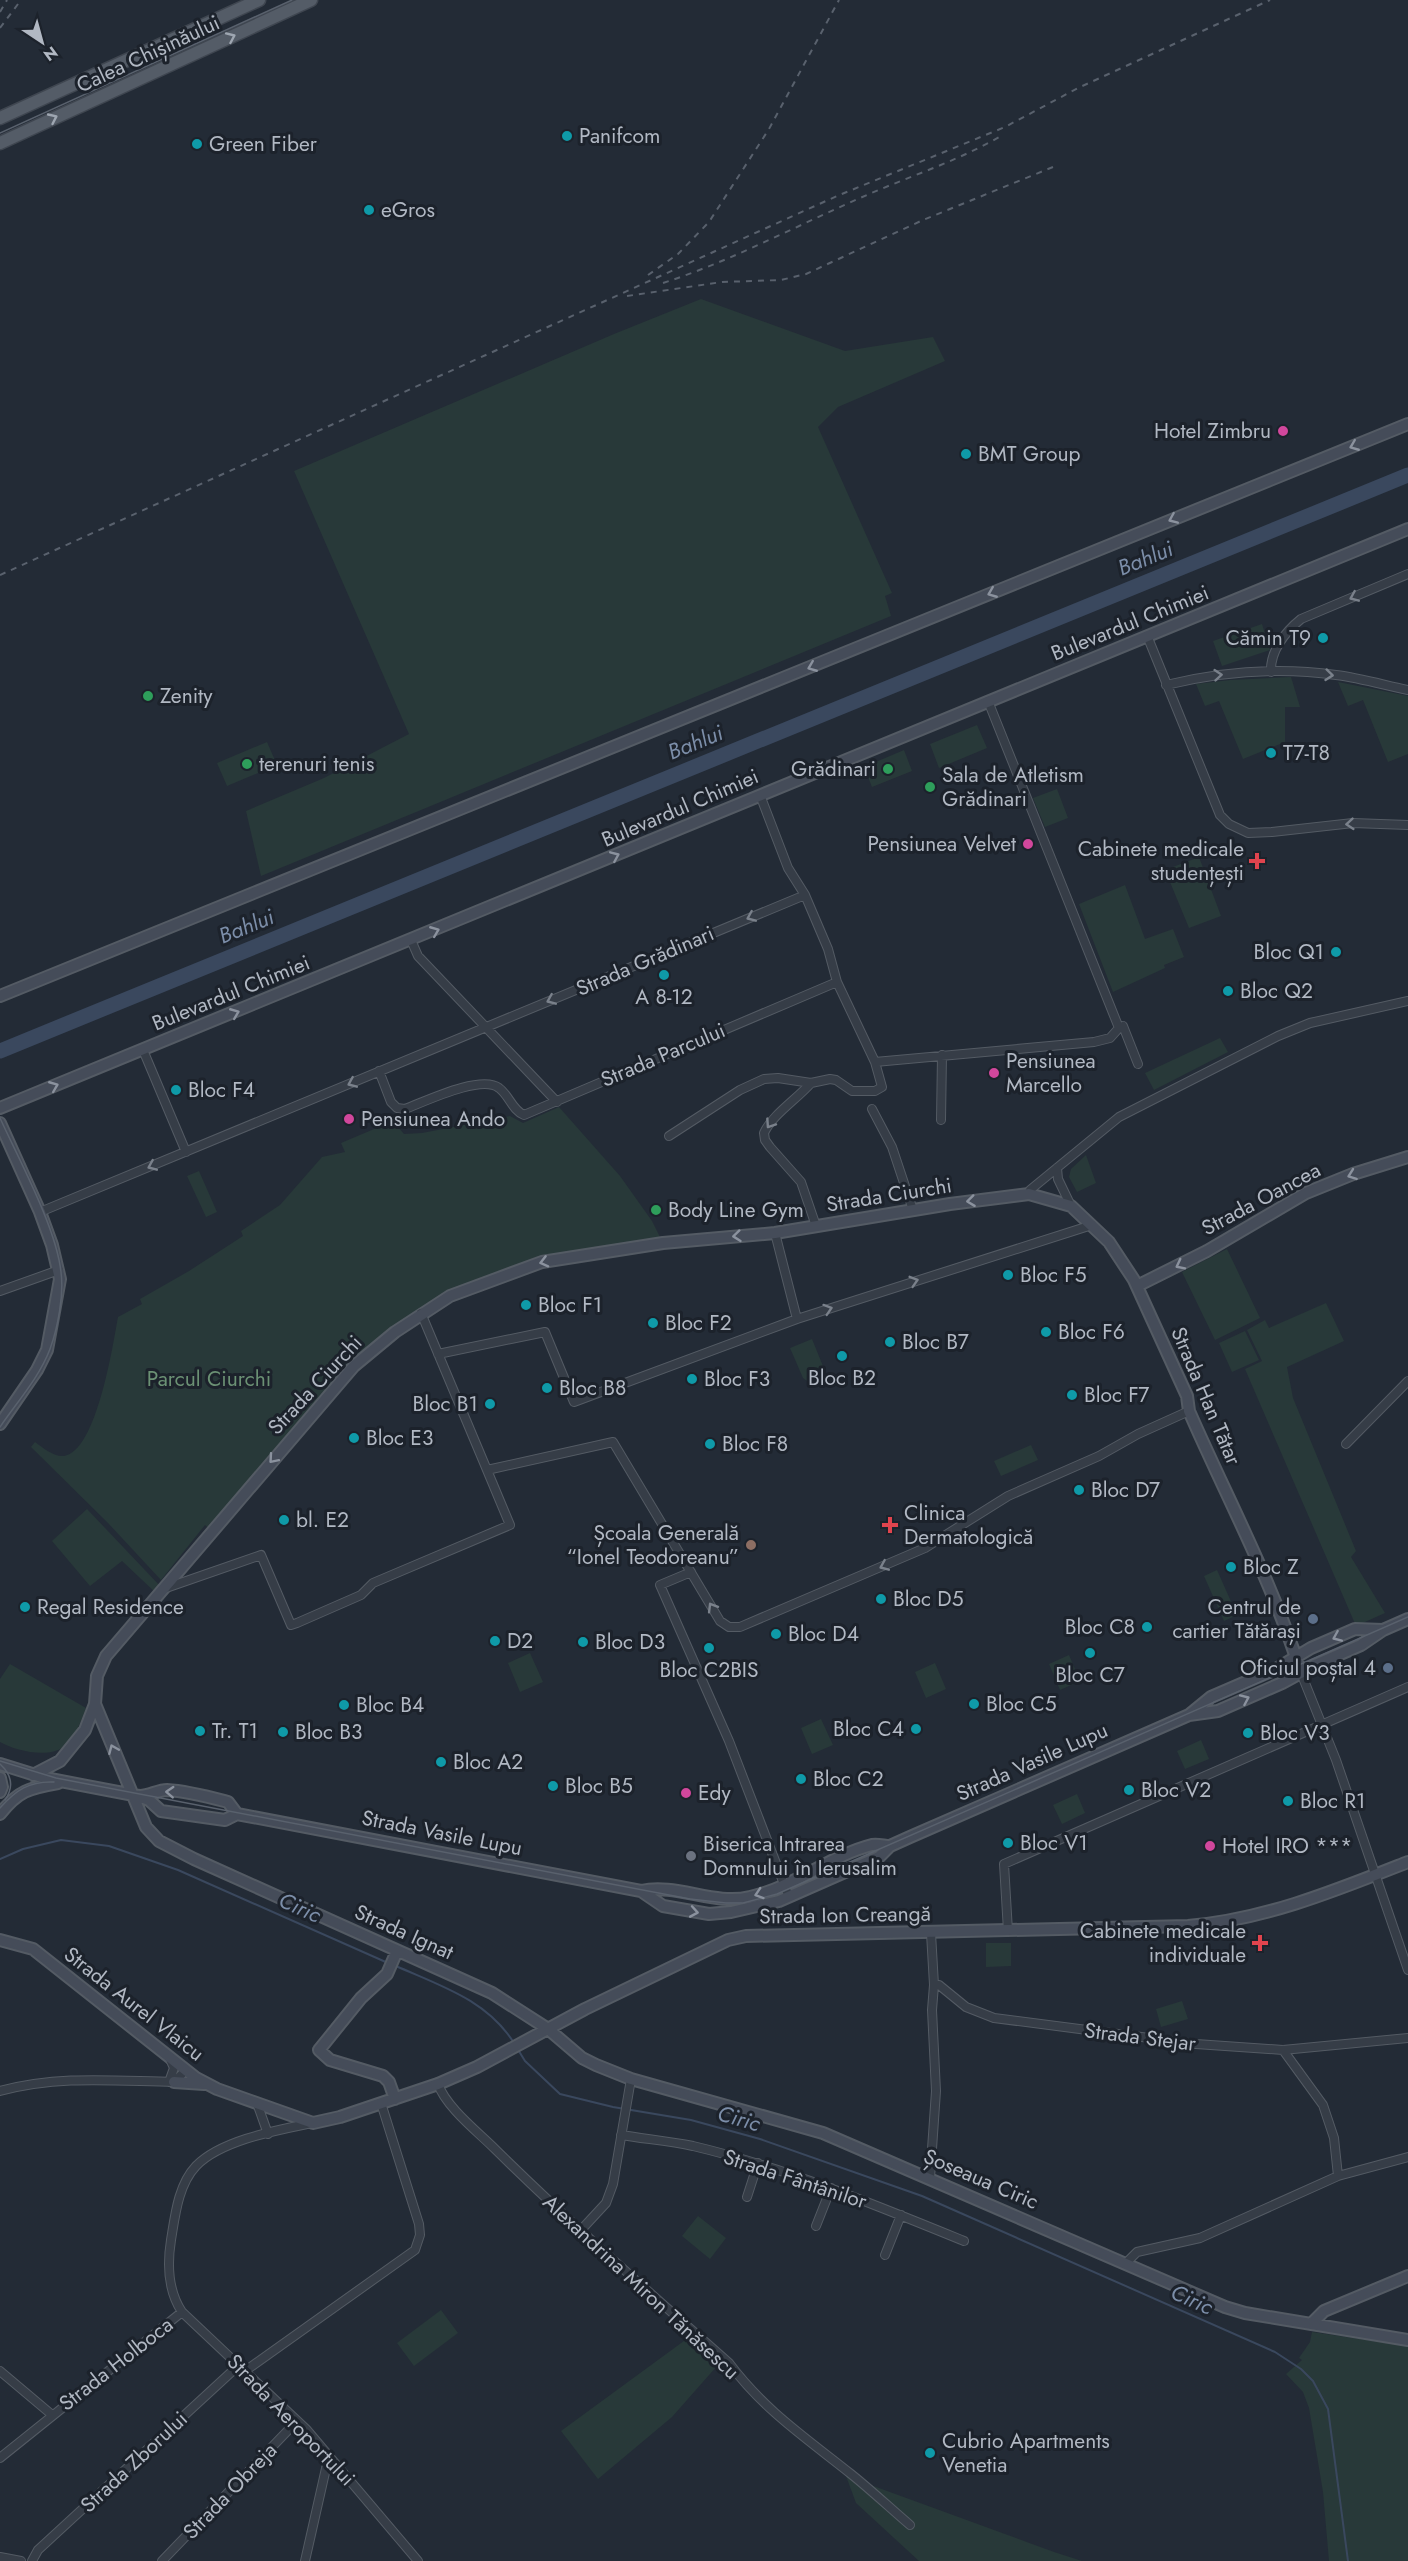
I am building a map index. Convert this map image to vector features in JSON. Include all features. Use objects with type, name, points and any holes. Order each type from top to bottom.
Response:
[{"type":"main road","name":"Calea Chișinăului","points":[[0,118],[259,0]]},
{"type":"main road","name":"Calea Chișinăului","points":[[0,142],[311,0]]},
{"type":"main road","points":[[0,996],[1408,424]]},
{"type":"main road","name":"Bulevardul Chimiei","points":[[0,1108],[988,701],[1148,638],[1408,529]]},
{"type":"main road","points":[[0,1123],[40,1212],[59,1270],[60,1288],[47,1350],[38,1370],[4,1412],[0,1424]]},
{"type":"main road","name":"Strada Oancea","points":[[1137,1286],[1207,1251],[1306,1193],[1353,1174],[1408,1157]]},
{"type":"main road","name":"Strada Ciurchi","points":[[33,1775],[60,1761],[85,1730],[94,1704],[97,1676],[106,1656],[354,1366],[421,1313],[450,1296],[542,1262],[652,1244],[775,1233],[1029,1194]]},
{"type":"main road","name":"Strada Han Tătar","points":[[1029,1194],[1071,1206],[1109,1242],[1137,1286],[1187,1396],[1189,1411],[1262,1571],[1301,1673]]},
{"type":"main road","name":"Strada Vasile Lupu","points":[[1189,1715],[1218,1711],[1361,1645],[1383,1630],[1408,1619]]},
{"type":"main road","name":"Strada Vasile Lupu","points":[[641,1891],[663,1906],[709,1914],[749,1910],[789,1897],[879,1857],[890,1846],[1189,1715],[1211,1697],[1276,1669],[1311,1648],[1355,1629],[1383,1630]]},
{"type":"main road","points":[[94,1704],[135,1795]]},
{"type":"main road","points":[[0,1814],[19,1794],[32,1788],[64,1781],[60,1761]]},
{"type":"main road","name":"Strada Vasile Lupu","points":[[0,1764],[33,1775],[135,1795],[149,1796],[165,1790],[202,1796],[228,1802],[237,1814]]},
{"type":"main road","points":[[0,1778],[2,1786],[0,1792]]},
{"type":"main road","name":"Strada Vasile Lupu","points":[[135,1795],[149,1800],[161,1811],[225,1820],[237,1814],[641,1891],[663,1889],[738,1899],[761,1894],[784,1885],[874,1844],[890,1846]]},
{"type":"main road","name":"Strada Ignat","points":[[135,1795],[146,1827],[159,1841],[176,1851],[395,1955],[492,1993],[548,2029]]},
{"type":"main road","name":"Strada Ion Creangă","points":[[313,2123],[350,2114],[438,2084],[510,2050],[639,1982],[728,1940],[746,1936],[1008,1931],[1225,1923],[1277,1909],[1408,1862]]},
{"type":"main road","name":"Strada Aurel Vlaicu","points":[[0,1940],[33,1949],[170,2060],[207,2084],[313,2123]]},
{"type":"main road","points":[[395,1955],[387,1974],[361,1998],[319,2050],[330,2060],[383,2076],[389,2082],[395,2099]]},
{"type":"main road","name":"Șoseaua Ciric","points":[[548,2029],[582,2058],[630,2084],[814,2129],[1225,2307],[1245,2313],[1408,2340]]},
{"type":"main road","points":[[171,2082],[207,2084]]},
{"type":"main road","points":[[1311,2324],[1324,2311],[1408,2276]]},
{"type":"street","points":[[1271,672],[1272,656],[1290,628],[1301,620],[1408,574]]},
{"type":"street","points":[[1148,638],[1220,815],[1238,829],[1248,832],[1272,832],[1353,823],[1408,825]]},
{"type":"street","points":[[1166,685],[1196,678],[1271,672],[1336,675],[1408,690]]},
{"type":"street","points":[[988,701],[1119,1028]]},
{"type":"street","points":[[669,1136],[740,1090],[764,1079],[778,1078],[811,1083],[830,1079],[836,1080],[852,1091],[875,1090],[882,1087],[875,1062],[837,982],[828,949],[805,895],[788,868],[759,795]]},
{"type":"street","name":"Strada Grădinari","points":[[40,1212],[805,895]]},
{"type":"street","points":[[411,940],[418,956],[557,1102]]},
{"type":"street","name":"Strada Parcului","points":[[379,1071],[392,1102],[401,1109],[472,1086],[494,1085],[500,1088],[518,1112],[524,1115],[837,982]]},
{"type":"street","points":[[1029,1194],[1030,1190],[1119,1117],[1278,1036],[1310,1023],[1408,1000]]},
{"type":"street","points":[[875,1062],[1094,1042],[1110,1038],[1123,1026],[1138,1064]]},
{"type":"street","points":[[143,1050],[186,1152]]},
{"type":"street","points":[[941,1120],[942,1055]]},
{"type":"street","points":[[811,1083],[795,1101],[776,1116],[764,1133],[765,1140],[770,1147],[801,1182],[816,1226]]},
{"type":"street","points":[[872,1109],[892,1147],[913,1210]]},
{"type":"street","points":[[1057,1168],[1058,1179],[1071,1206]]},
{"type":"street","points":[[438,1354],[545,1332],[574,1402],[797,1319],[1092,1225]]},
{"type":"street","points":[[775,1233],[797,1319]]},
{"type":"street","points":[[0,1291],[59,1270]]},
{"type":"street","points":[[166,1588],[261,1555],[291,1625],[361,1595],[374,1583],[510,1525],[421,1313]]},
{"type":"street","points":[[1346,1444],[1408,1381]]},
{"type":"street","points":[[487,1470],[613,1442],[720,1621],[729,1627],[740,1627],[925,1548],[1008,1496],[1099,1456],[1137,1434],[1189,1411]]},
{"type":"street","points":[[691,1572],[660,1585],[729,1741],[789,1897]]},
{"type":"street","points":[[1301,1673],[1336,1760],[1408,1970]]},
{"type":"street","points":[[1008,1931],[1004,1864],[1408,1687]]},
{"type":"street","points":[[930,2178],[936,2091],[931,1933]]},
{"type":"street","name":"Strada Stejar","points":[[934,1985],[939,1985],[966,2007],[994,2018],[1196,2044],[1283,2050],[1408,2038]]},
{"type":"street","points":[[1283,2050],[1323,2105],[1334,2139],[1338,2176]]},
{"type":"street","points":[[170,2060],[174,2068],[171,2082]]},
{"type":"street","points":[[0,2091],[76,2078],[171,2082],[185,2071]]},
{"type":"street","name":"Alexandrina Miron Tănăsescu","points":[[438,2084],[440,2091],[459,2113],[581,2230],[729,2363],[749,2390],[786,2424],[851,2474],[910,2526]]},
{"type":"street","points":[[581,2230],[606,2203],[614,2184],[630,2084]]},
{"type":"street","points":[[257,2103],[268,2134]]},
{"type":"street","name":"Strada Zborului","points":[[32,2561],[38,2550],[242,2368],[414,2250],[420,2235],[419,2224],[381,2103]]},
{"type":"street","name":"Strada Holboca","points":[[0,2458],[51,2414],[170,2324],[182,2312],[172,2291],[169,2253],[179,2199],[187,2180],[196,2167],[226,2147],[313,2123]]},
{"type":"street","name":"Strada Fântânilor","points":[[621,2131],[758,2163],[831,2188],[964,2241]]},
{"type":"street","points":[[1126,2263],[1137,2252],[1200,2238],[1338,2176],[1408,2157]]},
{"type":"street","points":[[747,2197],[758,2163]]},
{"type":"street","points":[[816,2226],[831,2188]]},
{"type":"street","points":[[885,2255],[901,2215]]},
{"type":"street","name":"Strada Aeroportului","points":[[182,2312],[297,2421],[329,2455],[418,2561]]},
{"type":"street","points":[[0,2371],[51,2414]]},
{"type":"street","name":"Strada Obreja","points":[[162,2561],[297,2421]]},
{"type":"street","points":[[305,2561],[329,2455]]},
{"type":"street","points":[[0,2557],[21,2561]]},
{"type":"green space","points":[[701,299],[845,351],[933,337],[945,361],[838,407],[818,427],[892,593],[885,596],[891,616],[261,876],[246,811],[324,778],[409,734],[294,471]]},
{"type":"green space","points":[[1262,624],[1270,650],[1222,666],[1213,641]]},
{"type":"green space","points":[[1291,677],[1300,707],[1285,707],[1285,742],[1243,759],[1219,701],[1205,706],[1196,684],[1230,680]]},
{"type":"green space","points":[[1338,682],[1408,696],[1408,754],[1388,762],[1363,700],[1348,706]]},
{"type":"green space","points":[[977,725],[987,748],[939,768],[930,744]]},
{"type":"green space","name":"terenuri tenis","points":[[267,742],[277,765],[227,786],[217,763]]},
{"type":"green space","name":"Grădinari","points":[[904,750],[912,771],[872,787],[864,767]]},
{"type":"green space","points":[[1057,789],[1068,818],[1045,827],[1033,798]]},
{"type":"green space","points":[[1199,857],[1221,916],[1189,928],[1165,870]]},
{"type":"green space","points":[[1125,885],[1145,939],[1173,929],[1184,957],[1113,992],[1079,904]]},
{"type":"green space","points":[[1220,1038],[1228,1052],[1154,1090],[1145,1073]]},
{"type":"green space","name":"Parcul Ciurchi","points":[[559,1107],[620,1176],[652,1221],[663,1243],[542,1262],[450,1296],[362,1359],[212,1531],[205,1525],[161,1580],[108,1523],[31,1447],[35,1442],[49,1452],[60,1456],[76,1450],[86,1436],[101,1395],[118,1317],[142,1304],[140,1299],[243,1236],[241,1231],[280,1205],[322,1157],[345,1152],[341,1143],[393,1121],[404,1134],[422,1133],[510,1116],[523,1123]]},
{"type":"green space","points":[[1086,1155],[1096,1183],[1077,1192],[1069,1177],[1071,1169]]},
{"type":"green space","points":[[199,1171],[217,1212],[206,1217],[187,1176]]},
{"type":"green space","points":[[1227,1249],[1260,1318],[1215,1340],[1182,1272]]},
{"type":"green space","points":[[1326,1303],[1344,1341],[1287,1367],[1293,1398],[1356,1551],[1351,1557],[1385,1613],[1356,1626],[1245,1369],[1262,1361],[1247,1330],[1265,1320],[1269,1328]]},
{"type":"green space","points":[[1245,1331],[1259,1360],[1232,1372],[1219,1343]]},
{"type":"green space","points":[[812,1339],[829,1381],[814,1386],[803,1378],[790,1348]]},
{"type":"green space","points":[[1031,1445],[1038,1460],[1001,1476],[994,1461]]},
{"type":"green space","points":[[87,1509],[162,1588],[157,1594],[122,1561],[90,1586],[52,1541]]},
{"type":"green space","points":[[1217,1570],[1237,1615],[1224,1621],[1204,1576]]},
{"type":"green space","points":[[530,1653],[543,1682],[520,1692],[508,1663]]},
{"type":"green space","points":[[1069,1655],[1080,1681],[1060,1690],[1049,1664]]},
{"type":"green space","points":[[935,1663],[946,1689],[926,1698],[915,1672]]},
{"type":"green space","points":[[10,1664],[86,1708],[75,1733],[65,1746],[42,1753],[23,1751],[0,1742],[0,1679]]},
{"type":"green space","points":[[821,1719],[833,1745],[812,1754],[801,1728]]},
{"type":"green space","points":[[1201,1740],[1209,1759],[1185,1769],[1177,1751]]},
{"type":"green space","points":[[1077,1794],[1085,1813],[1062,1824],[1053,1805]]},
{"type":"green space","points":[[986,1943],[1011,1943],[1011,1966],[986,1967]]},
{"type":"green space","points":[[1182,2001],[1188,2019],[1161,2027],[1156,2009]]},
{"type":"green space","points":[[698,2216],[726,2238],[710,2259],[682,2236]]},
{"type":"green space","points":[[441,2310],[458,2333],[414,2366],[397,2343]]},
{"type":"green space","points":[[1312,2332],[1408,2346],[1408,2561],[1329,2561],[1323,2492],[1309,2408],[1303,2392],[1286,2374],[1302,2360],[1299,2358],[1310,2342]]},
{"type":"green space","points":[[688,2338],[717,2366],[672,2417],[598,2479],[561,2431]]},
{"type":"green space","points":[[846,2476],[1082,2561],[919,2561],[856,2503]]},
{"type":"waterway","name":"Bahlui","points":[[0,1051],[1408,475]]},
{"type":"waterway","name":"Ciric","points":[[0,1859],[23,1849],[61,1840],[109,1846],[178,1870],[388,1963]]},
{"type":"waterway","name":"Ciric","points":[[396,1966],[446,1988],[477,2005],[503,2028],[514,2043]]},
{"type":"waterway","name":"Ciric","points":[[517,2048],[525,2061],[560,2094],[613,2107],[691,2120],[760,2139],[922,2196],[1275,2352],[1301,2369],[1313,2381],[1328,2409],[1348,2561]]},
{"type":"tram line","points":[[0,133],[292,0]]},
{"type":"tram line","points":[[0,1118],[45,1215],[58,1254],[62,1281],[60,1311],[50,1349],[34,1380],[0,1427]]},
{"type":"tram line","points":[[0,1761],[56,1778],[690,1899],[743,1903],[777,1894],[1408,1617]]},
{"type":"tram line","points":[[0,1764],[7,1772],[11,1786],[5,1800]]},
{"type":"tram line","points":[[0,1808],[12,1796],[30,1785],[54,1782]]},
{"type":"railway","points":[[0,12],[7,0]]},
{"type":"railway","points":[[0,28],[21,0]]},
{"type":"railway","points":[[648,275],[678,254],[709,222],[769,129],[839,0]]},
{"type":"railway","points":[[0,575],[837,196],[1005,127],[1078,88],[1270,0]]},
{"type":"railway","points":[[663,283],[738,254],[860,198],[967,154],[1001,136]]},
{"type":"railway","points":[[627,296],[722,282],[781,280],[806,274],[923,220],[1053,167]]},
{"type":"place","name":"Panifcom","points":[[567,136]]},
{"type":"place","name":"Green Fiber","points":[[197,144]]},
{"type":"place","name":"eGros","points":[[369,210]]},
{"type":"place","name":"Hotel Zimbru","points":[[1283,431]]},
{"type":"place","name":"BMT Group","points":[[966,454]]},
{"type":"place","name":"Cămin T9","points":[[1323,638]]},
{"type":"place","name":"Zenity","points":[[148,696]]},
{"type":"place","name":"T7-T8","points":[[1271,753]]},
{"type":"place","name":"terenuri tenis","points":[[247,764]]},
{"type":"place","name":"Grădinari","points":[[888,769]]},
{"type":"place","name":"Sala de Atletism Grădinari","points":[[930,787]]},
{"type":"place","name":"Pensiunea Velvet","points":[[1028,844]]},
{"type":"place","name":"Cabinete medicale studențești","points":[[1257,861]]},
{"type":"place","name":"Bloc Q1","points":[[1336,952]]},
{"type":"place","name":"A 8-12","points":[[664,975]]},
{"type":"place","name":"Bloc Q2","points":[[1228,991]]},
{"type":"place","name":"Pensiunea Marcello","points":[[994,1073]]},
{"type":"place","name":"Bloc F4","points":[[176,1090]]},
{"type":"place","name":"Pensiunea Ando","points":[[349,1119]]},
{"type":"place","name":"Body Line Gym","points":[[656,1210]]},
{"type":"place","name":"Bloc F5","points":[[1008,1275]]},
{"type":"place","name":"Bloc F1","points":[[526,1305]]},
{"type":"place","name":"Bloc F2","points":[[653,1323]]},
{"type":"place","name":"Bloc F6","points":[[1046,1332]]},
{"type":"place","name":"Bloc B7","points":[[890,1342]]},
{"type":"place","name":"Bloc B2","points":[[842,1356]]},
{"type":"place","name":"Bloc F3","points":[[692,1379]]},
{"type":"place","name":"Bloc B8","points":[[547,1388]]},
{"type":"place","name":"Bloc F7","points":[[1072,1395]]},
{"type":"place","name":"Bloc B1","points":[[490,1404]]},
{"type":"place","name":"Bloc E3","points":[[354,1438]]},
{"type":"place","name":"Bloc F8","points":[[710,1444]]},
{"type":"place","name":"Bloc D7","points":[[1079,1490]]},
{"type":"place","name":"bl. E2","points":[[284,1520]]},
{"type":"place","name":"Clinica Dermatologică","points":[[890,1525]]},
{"type":"place","name":"Școala Generală “Ionel Teodoreanu”","points":[[751,1545]]},
{"type":"place","name":"Bloc Z","points":[[1231,1567]]},
{"type":"place","name":"Bloc D5","points":[[881,1599]]},
{"type":"place","name":"Regal Residence","points":[[25,1607]]},
{"type":"place","name":"Centrul de cartier Tătărași","points":[[1313,1619]]},
{"type":"place","name":"Bloc C8","points":[[1147,1627]]},
{"type":"place","name":"Bloc D4","points":[[776,1634]]},
{"type":"place","name":"D2","points":[[495,1641]]},
{"type":"place","name":"Bloc D3","points":[[583,1642]]},
{"type":"place","name":"Bloc C2BIS","points":[[709,1648]]},
{"type":"place","name":"Bloc C7","points":[[1090,1653]]},
{"type":"place","name":"Oficiul poștal 4","points":[[1388,1668]]},
{"type":"place","name":"Bloc C5","points":[[974,1704]]},
{"type":"place","name":"Bloc B4","points":[[344,1705]]},
{"type":"place","name":"Bloc C4","points":[[916,1729]]},
{"type":"place","name":"Tr. T1","points":[[200,1731]]},
{"type":"place","name":"Bloc B3","points":[[283,1732]]},
{"type":"place","name":"Bloc V3","points":[[1248,1733]]},
{"type":"place","name":"Bloc A2","points":[[441,1762]]},
{"type":"place","name":"Bloc C2","points":[[801,1779]]},
{"type":"place","name":"Bloc B5","points":[[553,1786]]},
{"type":"place","name":"Bloc V2","points":[[1129,1790]]},
{"type":"place","name":"Edy","points":[[686,1793]]},
{"type":"place","name":"Bloc R1","points":[[1288,1801]]},
{"type":"place","name":"Bloc V1","points":[[1008,1843]]},
{"type":"place","name":"Hotel IRO ***","points":[[1210,1846]]},
{"type":"place","name":"Biserica Intrarea Domnului în Ierusalim","points":[[691,1856]]},
{"type":"place","name":"Cabinete medicale individuale","points":[[1260,1943]]},
{"type":"place","name":"Cubrio Apartments Venetia","points":[[930,2453]]}]
